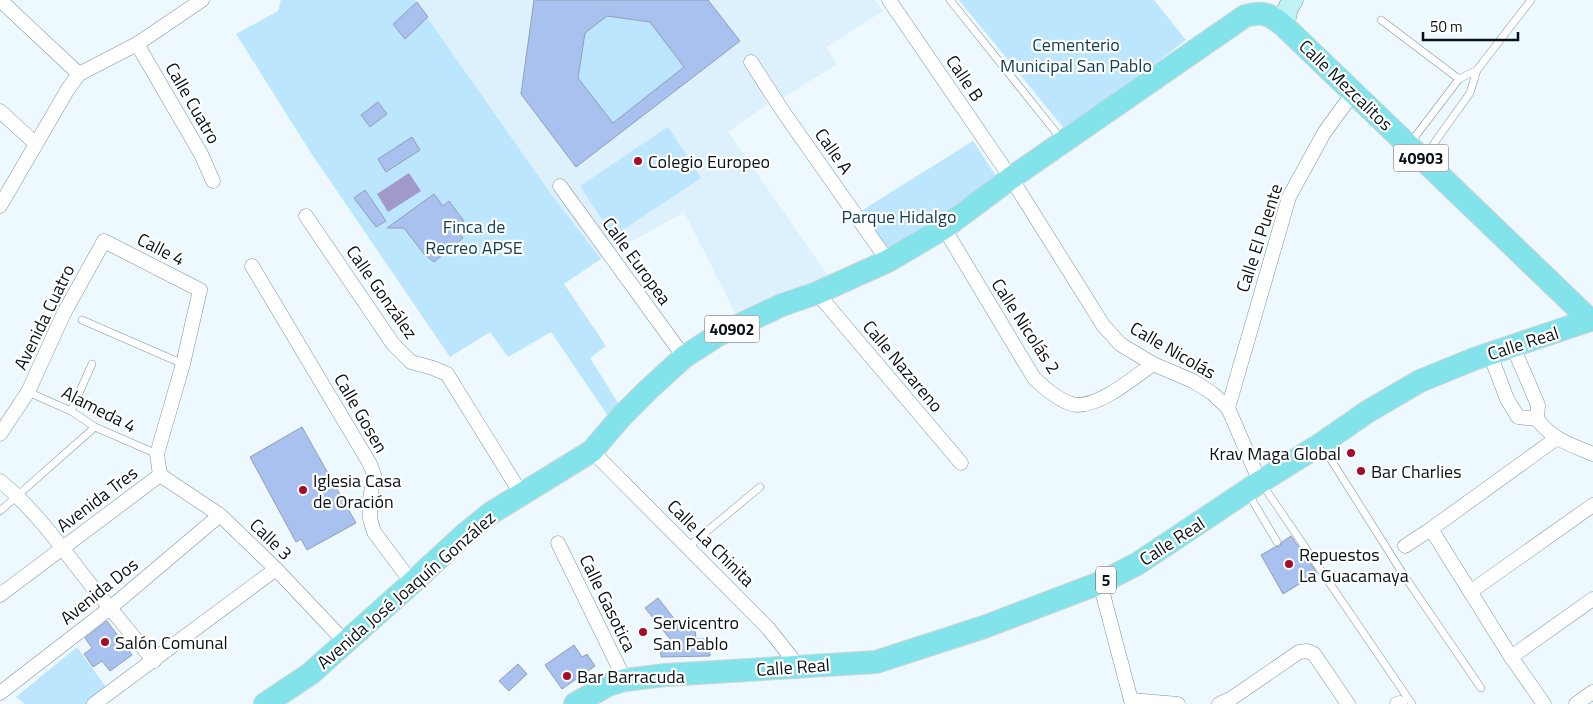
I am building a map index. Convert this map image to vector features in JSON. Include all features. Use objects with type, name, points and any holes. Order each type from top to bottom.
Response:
[{"type":"main road","name":"Calle Mezcalitos","points":[[1245,16],[1258,12],[1271,15],[1284,26],[1592,320]]},
{"type":"main road","name":"Avenida José Joaquín González","points":[[264,704],[310,674],[412,584],[465,534],[491,513],[592,451],[620,418],[684,357],[718,336],[782,305],[817,293],[888,261],[944,228],[1011,178],[1245,16]]},
{"type":"main road","name":"Calle Real","points":[[575,704],[608,685],[625,680],[666,674],[876,662],[984,626],[1100,583],[1137,564],[1367,412],[1420,381],[1474,359],[1592,320]]},
{"type":"street","points":[[0,0],[79,74]]},
{"type":"street","points":[[0,206],[68,89],[79,74],[137,44],[202,0]]},
{"type":"street","name":"Calle B","points":[[889,0],[1011,178]]},
{"type":"street","name":"Avenida José Joaquín González","points":[[1245,16],[1267,0]]},
{"type":"street","points":[[1284,26],[1288,8],[1293,0]]},
{"type":"street","name":"Calle Cuatro","points":[[137,44],[201,154],[213,181]]},
{"type":"street","name":"Calle A","points":[[751,62],[784,113],[888,261]]},
{"type":"street","name":"Calle El Puente","points":[[1228,408],[1289,197],[1324,133],[1353,93]]},
{"type":"street","points":[[0,111],[36,144]]},
{"type":"street","name":"Calle Nicolás","points":[[1011,178],[1103,325],[1120,344],[1153,364],[1193,382],[1212,394],[1228,408],[1253,486]]},
{"type":"street","name":"Calle Europea","points":[[560,186],[684,357]]},
{"type":"street","name":"Calle González","points":[[306,216],[392,344],[411,362],[447,374],[522,495]]},
{"type":"street","name":"Calle Nicolás 2","points":[[944,228],[1034,378],[1045,389],[1075,405],[1087,404],[1098,400],[1153,364]]},
{"type":"street","name":"Calle 4","points":[[104,241],[200,290]]},
{"type":"street","name":"Avenida Cuatro","points":[[0,434],[28,392],[64,313],[104,241]]},
{"type":"street","name":"Calle Gosen","points":[[252,266],[370,464],[374,475],[370,499],[370,519],[374,532],[412,584]]},
{"type":"street","name":"Avenida Tres","points":[[0,595],[160,475],[157,454],[183,364],[200,290]]},
{"type":"street","name":"Calle Nazareno","points":[[817,293],[961,463]]},
{"type":"street","points":[[1513,347],[1538,405],[1537,419],[1545,430],[1557,438],[1593,454]]},
{"type":"street","points":[[1490,354],[1507,399],[1518,418],[1537,419]]},
{"type":"street","points":[[1405,546],[1557,438]]},
{"type":"street","name":"Calle La Chinita","points":[[592,451],[768,628],[791,657],[796,668]]},
{"type":"street","name":"Calle 3","points":[[160,475],[220,516],[276,569],[346,643]]},
{"type":"street","points":[[0,481],[18,495],[41,520],[154,661]]},
{"type":"street","points":[[1470,592],[1593,505]]},
{"type":"street","name":"Avenida Dos","points":[[0,693],[110,608],[220,516]]},
{"type":"street","points":[[1431,529],[1511,656],[1544,704]]},
{"type":"street","name":"Calle Gasotica","points":[[558,543],[625,680]]},
{"type":"street","points":[[94,704],[276,569]]},
{"type":"street","points":[[1100,583],[1132,702],[1178,704]]},
{"type":"street","points":[[1511,656],[1593,599]]},
{"type":"street","points":[[1219,704],[1232,698],[1299,652],[1307,651],[1314,654],[1348,704]]},
{"type":"street","points":[[1576,704],[1593,692]]},
{"type":"street","points":[[0,700],[5,704]]},
{"type":"lane","points":[[950,0],[1064,142]]},
{"type":"lane","points":[[1415,152],[1470,93],[1477,70],[1531,0]]},
{"type":"lane","points":[[1381,20],[1459,79]]},
{"type":"lane","points":[[1415,152],[1459,79],[1477,70]]},
{"type":"lane","points":[[82,320],[183,364]]},
{"type":"lane","points":[[71,411],[92,364]]},
{"type":"lane","name":"Alameda 4","points":[[28,392],[71,411],[95,427],[157,454]]},
{"type":"lane","points":[[0,511],[95,427]]},
{"type":"lane","points":[[1321,444],[1403,574],[1481,688]]},
{"type":"lane","points":[[1253,486],[1277,542]]},
{"type":"lane","points":[[1253,486],[1403,704]]},
{"type":"lane","points":[[688,547],[760,487]]},
{"type":"shaded area","name":"Colegio Europeo","points":[[415,0],[875,0],[883,11],[826,47],[837,64],[781,99],[767,76],[756,82],[768,104],[728,132],[829,277],[782,292],[736,314],[684,212],[601,259],[549,191]]},
{"type":"shaded area","points":[[409,173],[421,191],[388,212],[377,194]]},
{"type":"green space","name":"Finca de Recreo APSE","points":[[281,0],[415,0],[549,191],[601,259],[564,284],[606,346],[590,358],[622,409],[610,419],[551,332],[508,357],[490,332],[450,357],[311,153],[236,34],[278,11]]},
{"type":"green space","name":"Cementerio Municipal San Pablo","points":[[959,0],[1154,0],[1186,40],[1066,131]]},
{"type":"green space","points":[[607,16],[650,22],[684,67],[613,123],[578,78],[585,33]]},
{"type":"green space","points":[[668,127],[701,178],[613,236],[580,186]]},
{"type":"green space","name":"Parque Hidalgo","points":[[973,141],[998,179],[889,251],[861,211]]},
{"type":"green space","points":[[77,647],[108,690],[88,704],[25,704],[16,697]]},
{"type":"building","points":[[534,0],[708,0],[740,41],[576,167],[521,94]],"holes":[[[607,16],[650,22],[684,67],[613,123],[578,78],[585,33]]]},
{"type":"building","points":[[417,2],[428,17],[405,39],[393,24]]},
{"type":"building","points":[[378,102],[387,114],[370,127],[361,115]]},
{"type":"building","points":[[412,137],[420,150],[386,172],[378,159]]},
{"type":"building","points":[[365,190],[386,221],[376,227],[354,198]]},
{"type":"building","points":[[434,194],[443,206],[449,201],[464,221],[455,227],[463,238],[434,262],[424,254],[404,228],[387,228]]},
{"type":"building","name":"Iglesia Casa de Oración","points":[[302,427],[356,523],[307,550],[301,539],[296,542],[250,457]]},
{"type":"building","name":"Repuestos La Guacamaya","points":[[1291,536],[1317,573],[1283,594],[1261,555],[1280,546],[1282,542]]},
{"type":"building","points":[[658,598],[683,630],[695,629],[696,639],[710,639],[710,656],[661,657],[660,640],[671,640],[645,608]]},
{"type":"building","name":"Salón Comunal","points":[[107,621],[132,655],[110,671],[102,661],[93,667],[84,654],[92,648],[85,638]]},
{"type":"building","points":[[574,645],[582,657],[587,654],[595,666],[562,689],[545,665]]},
{"type":"building","points":[[518,664],[527,674],[509,691],[499,681]]},
{"type":"place","name":"Colegio Europeo","points":[[638,161]]},
{"type":"place","name":"Krav Maga Global","points":[[1351,453]]},
{"type":"place","name":"Bar Charlies","points":[[1361,471]]},
{"type":"place","name":"Iglesia Casa de Oración","points":[[303,490]]},
{"type":"place","name":"Repuestos La Guacamaya","points":[[1289,564]]},
{"type":"place","name":"Servicentro San Pablo","points":[[643,632]]},
{"type":"place","name":"Salón Comunal","points":[[105,642]]},
{"type":"place","name":"Bar Barracuda","points":[[567,676]]}]
